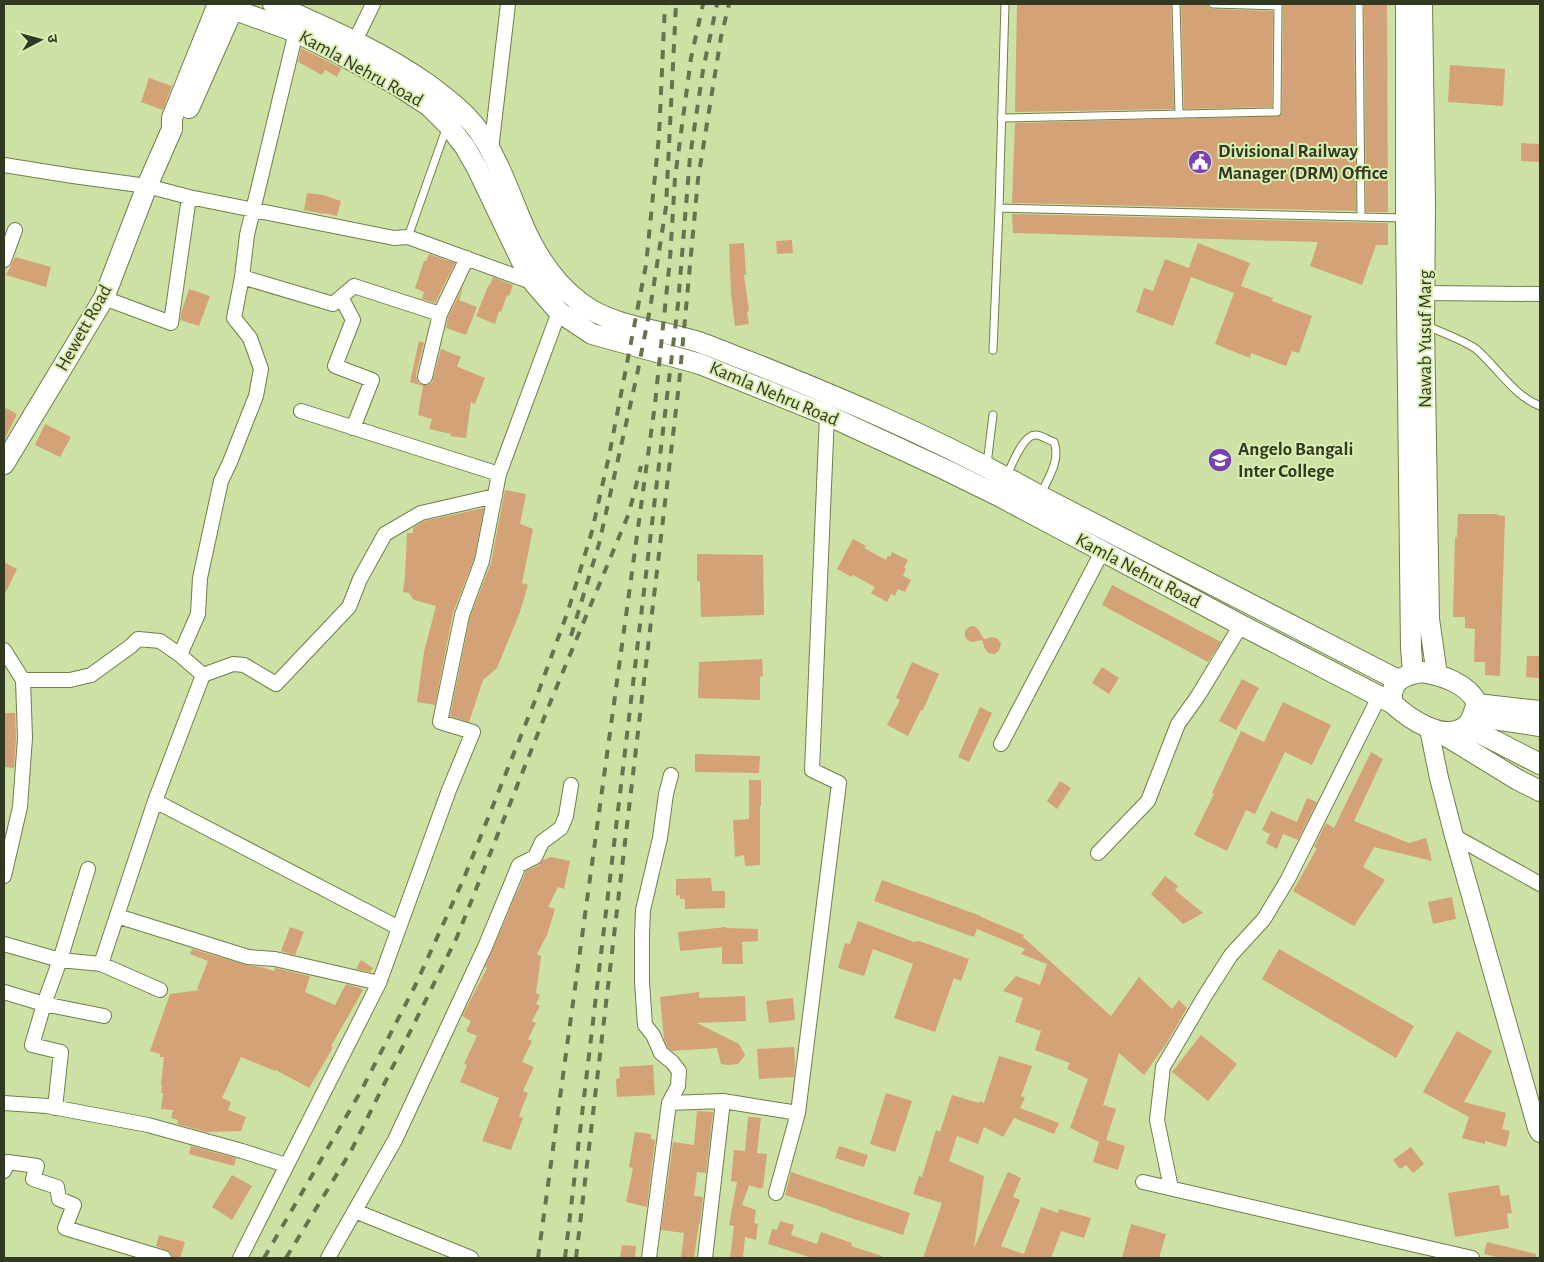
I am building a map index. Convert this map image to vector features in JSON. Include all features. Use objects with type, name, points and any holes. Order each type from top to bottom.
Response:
[{"type":"main road","name":"Kamla Nehru Road","points":[[273,4],[355,41],[406,69],[460,111],[477,128],[491,150],[522,223],[545,264],[561,287],[597,314],[613,320],[696,341],[872,413],[955,451],[987,467],[1002,486],[1102,552],[1386,700],[1399,710],[1434,730]]},
{"type":"main road","points":[[1406,4],[1406,218],[1411,648],[1406,677]]},
{"type":"main road","name":"Nawab Yusuf Marg","points":[[1422,4],[1424,324],[1429,619],[1437,674]]},
{"type":"main road","name":"Kamla Nehru Road","points":[[231,7],[296,32],[397,85],[429,106],[466,147],[534,283],[559,312],[576,325],[592,334],[700,364],[827,416],[946,470],[1040,496],[1406,677]]},
{"type":"main road","name":"Hewett Road","points":[[4,464],[104,298],[147,186],[172,129],[183,122],[208,69],[231,7]]},
{"type":"main road","points":[[946,470],[955,451]]},
{"type":"main road","points":[[1386,700],[1406,677],[1422,672],[1437,674],[1458,684],[1472,694],[1472,715],[1454,731],[1434,730]]},
{"type":"main road","points":[[1472,715],[1540,764]]},
{"type":"main road","points":[[1434,730],[1540,791]]},
{"type":"street","points":[[355,41],[372,4]]},
{"type":"street","points":[[491,150],[508,4]]},
{"type":"street","points":[[180,655],[198,614],[200,578],[221,480],[256,396],[261,368],[250,338],[234,318],[242,278],[247,235],[296,32]]},
{"type":"street","points":[[4,165],[147,186],[189,197],[253,208],[394,238],[408,236],[534,283]]},
{"type":"street","points":[[104,298],[171,323],[189,197]]},
{"type":"street","points":[[4,260],[15,230]]},
{"type":"street","points":[[425,377],[440,314],[467,258]]},
{"type":"street","points":[[242,278],[333,304],[354,286],[440,314]]},
{"type":"street","points":[[1424,293],[1540,294]]},
{"type":"street","points":[[341,297],[353,320],[335,366],[372,380],[353,428]]},
{"type":"street","points":[[240,1258],[379,983],[448,790],[473,732],[440,722],[462,615],[482,561],[498,474],[559,312]]},
{"type":"street","points":[[301,412],[498,474]]},
{"type":"street","points":[[776,1193],[798,1113],[839,784],[812,770],[827,416]]},
{"type":"street","points":[[101,964],[155,801],[203,675],[233,664],[244,665],[276,684],[349,607],[364,572],[385,534],[421,513],[495,496]]},
{"type":"street","points":[[1001,744],[1102,552]]},
{"type":"street","points":[[1098,853],[1148,801],[1178,724],[1198,696],[1241,625]]},
{"type":"street","points":[[23,680],[70,680],[91,676],[131,646],[138,638],[160,641],[203,675]]},
{"type":"street","points":[[4,650],[23,680],[25,738],[20,807],[4,876]]},
{"type":"street","points":[[1171,1188],[1157,1120],[1164,1067],[1231,955],[1264,919],[1386,700]]},
{"type":"street","points":[[1472,715],[1540,710]]},
{"type":"street","points":[[1472,715],[1540,727]]},
{"type":"street","points":[[1434,730],[1439,778],[1454,836],[1540,1133]]},
{"type":"street","points":[[649,1258],[669,1102],[678,1086],[679,1072],[672,1062],[661,1053],[645,1025],[642,982],[643,910],[660,838],[666,794],[671,774]]},
{"type":"street","points":[[328,1258],[395,1140],[485,947],[519,865],[535,857],[542,842],[561,828],[566,816],[571,785]]},
{"type":"street","points":[[155,801],[399,928]]},
{"type":"street","points":[[1454,836],[1540,884]]},
{"type":"street","points":[[55,1108],[61,1052],[32,1045],[88,869]]},
{"type":"street","points":[[117,916],[248,956],[275,959],[379,983]]},
{"type":"street","points":[[4,944],[60,960],[101,964],[160,990]]},
{"type":"street","points":[[4,992],[44,1004],[104,1016]]},
{"type":"street","points":[[669,1102],[723,1102],[798,1113]]},
{"type":"street","points":[[705,1258],[723,1102]]},
{"type":"street","points":[[4,1103],[55,1108],[148,1125],[286,1165]]},
{"type":"street","points":[[4,1171],[8,1162],[37,1166],[34,1179],[58,1187],[59,1199],[74,1205],[66,1228],[164,1258]]},
{"type":"street","points":[[1142,1182],[1472,1258]]},
{"type":"street","points":[[355,1211],[471,1258]]},
{"type":"lane","points":[[993,350],[1005,4]]},
{"type":"lane","points":[[1176,4],[1179,114]]},
{"type":"lane","points":[[1001,118],[1277,112],[1278,6],[1213,4]]},
{"type":"lane","points":[[1359,4],[1361,217]]},
{"type":"lane","points":[[408,236],[448,125]]},
{"type":"lane","points":[[999,208],[1406,218]]},
{"type":"lane","points":[[1424,324],[1475,348],[1528,402],[1540,406]]},
{"type":"lane","points":[[987,467],[993,415]]},
{"type":"lane","points":[[1002,486],[1025,440],[1030,436],[1036,435],[1054,442],[1057,449],[1057,457],[1040,496]]},
{"type":"building","points":[[1017,4],[1171,4],[1174,109],[1015,112]]},
{"type":"building","points":[[1181,4],[1208,4],[1213,9],[1273,11],[1272,107],[1184,109]]},
{"type":"building","points":[[1283,4],[1354,4],[1356,211],[1012,203],[1015,123],[1280,116],[1282,112]]},
{"type":"building","points":[[1364,4],[1387,4],[1388,212],[1366,212]]},
{"type":"building","points":[[301,48],[341,68],[337,77],[325,70],[322,75],[298,62]]},
{"type":"building","points":[[1450,65],[1505,69],[1503,106],[1448,102]]},
{"type":"building","points":[[149,78],[172,86],[163,110],[141,102]]},
{"type":"building","points":[[1521,143],[1540,144],[1540,162],[1521,161]]},
{"type":"building","points":[[307,193],[323,195],[341,201],[337,216],[304,210]]},
{"type":"building","points":[[1012,214],[1388,223],[1388,245],[1376,245],[1362,285],[1310,266],[1318,242],[1013,233]]},
{"type":"building","points":[[792,240],[793,253],[777,254],[776,241]]},
{"type":"building","points":[[744,243],[746,275],[744,275],[749,324],[735,326],[731,293],[729,244]]},
{"type":"building","points":[[1198,243],[1250,263],[1241,286],[1273,298],[1272,301],[1312,316],[1299,353],[1292,351],[1286,366],[1251,353],[1250,358],[1215,344],[1234,293],[1191,277],[1173,326],[1136,312],[1144,288],[1153,291],[1165,259],[1189,268]]},
{"type":"building","points":[[429,254],[455,263],[435,303],[422,299],[424,292],[415,288],[424,261],[426,261]]},
{"type":"building","points":[[15,257],[51,267],[46,287],[6,275]]},
{"type":"building","points":[[493,277],[513,285],[501,312],[499,311],[495,324],[476,316]]},
{"type":"building","points":[[464,285],[459,300],[477,307],[466,335],[446,328],[448,317]]},
{"type":"building","points":[[189,289],[210,296],[199,326],[180,320]]},
{"type":"building","points":[[419,341],[424,343],[416,375],[419,384],[427,385],[432,383],[441,349],[461,357],[458,367],[485,378],[475,404],[471,402],[466,438],[450,436],[451,434],[429,429],[432,419],[418,415],[423,386],[410,382]]},
{"type":"building","points":[[4,407],[17,414],[4,441]]},
{"type":"building","points":[[45,424],[71,437],[60,457],[35,445]]},
{"type":"building","points":[[505,490],[526,494],[520,524],[533,529],[522,583],[528,585],[520,612],[497,668],[483,680],[469,722],[450,716],[470,617],[491,563]]},
{"type":"building","points":[[484,508],[474,559],[453,613],[435,705],[417,702],[424,652],[436,606],[414,600],[409,593],[403,592],[407,533],[413,533],[413,528],[424,521]]},
{"type":"building","points":[[1458,514],[1497,514],[1505,516],[1500,676],[1485,675],[1485,662],[1474,662],[1475,629],[1465,628],[1465,617],[1453,617],[1455,537],[1457,537]]},
{"type":"building","points":[[853,539],[866,546],[864,548],[886,560],[892,552],[908,560],[903,576],[911,580],[905,592],[898,589],[895,596],[891,594],[887,602],[871,593],[875,587],[837,569]]},
{"type":"building","points":[[697,554],[763,555],[764,615],[701,617],[700,581],[697,581]]},
{"type":"building","points":[[4,562],[17,569],[4,596]]},
{"type":"building","points":[[1112,585],[1221,642],[1208,662],[1102,605]]},
{"type":"building","points":[[974,626],[984,639],[993,637],[998,639],[1001,644],[999,651],[994,654],[988,653],[982,640],[972,642],[967,640],[965,631],[969,627]]},
{"type":"building","points":[[1527,656],[1540,656],[1540,678],[1526,677]]},
{"type":"building","points":[[762,659],[763,676],[760,677],[760,700],[698,698],[699,662]]},
{"type":"building","points":[[912,662],[939,674],[923,710],[921,710],[908,736],[887,725],[900,700],[896,698]]},
{"type":"building","points":[[1102,667],[1119,678],[1109,694],[1092,683]]},
{"type":"building","points":[[1242,679],[1259,688],[1236,730],[1219,721]]},
{"type":"building","points":[[1283,702],[1331,725],[1312,765],[1285,752],[1255,814],[1246,810],[1227,851],[1194,835],[1241,731],[1264,742]]},
{"type":"building","points":[[980,707],[992,713],[969,762],[958,757]]},
{"type":"building","points":[[4,713],[15,713],[14,768],[4,767]]},
{"type":"building","points":[[1371,752],[1383,759],[1354,821],[1409,843],[1426,838],[1432,861],[1374,847],[1363,867],[1385,880],[1354,926],[1293,891],[1317,848],[1314,847],[1326,823],[1334,828]]},
{"type":"building","points":[[695,754],[760,756],[759,773],[695,772]]},
{"type":"building","points":[[749,780],[761,780],[760,865],[745,866],[744,855],[735,857],[733,820],[749,819]]},
{"type":"building","points":[[1060,781],[1071,788],[1057,809],[1047,801]]},
{"type":"building","points":[[1307,798],[1317,802],[1298,840],[1283,834],[1277,849],[1266,843],[1270,834],[1262,830],[1271,811],[1297,822]]},
{"type":"building","points":[[551,857],[570,861],[564,889],[558,887],[548,907],[555,909],[547,935],[537,954],[541,956],[536,993],[540,995],[536,1004],[540,1006],[532,1021],[536,1023],[528,1039],[532,1041],[522,1062],[534,1067],[523,1091],[528,1093],[519,1116],[523,1118],[511,1150],[482,1141],[499,1098],[460,1082],[467,1065],[464,1064],[477,1036],[466,1031],[471,1021],[462,1016],[487,968],[485,967],[526,871]]},
{"type":"building","points":[[1165,876],[1178,886],[1175,890],[1203,913],[1183,924],[1151,894]]},
{"type":"building","points":[[711,878],[712,891],[725,891],[725,908],[685,909],[685,899],[680,899],[680,895],[676,896],[676,879]]},
{"type":"building","points":[[882,880],[981,916],[1024,935],[1023,937],[1111,1016],[1139,977],[1172,1009],[1179,1000],[1187,1008],[1166,1044],[1144,1075],[1119,1053],[1103,1105],[1116,1109],[1106,1140],[1125,1146],[1118,1170],[1093,1162],[1099,1142],[1070,1128],[1088,1079],[1067,1069],[1070,1063],[1035,1050],[1041,1031],[1015,1022],[1023,998],[1003,991],[1016,976],[1040,985],[1047,964],[1021,954],[1025,949],[977,929],[974,937],[874,901]]},
{"type":"building","points":[[1452,897],[1456,919],[1433,924],[1428,902]]},
{"type":"building","points":[[858,921],[914,942],[919,941],[969,959],[961,981],[954,978],[935,1032],[894,1018],[913,964],[873,949],[864,976],[838,968],[845,943],[850,944]]},
{"type":"building","points":[[290,927],[304,932],[295,955],[281,951]]},
{"type":"building","points":[[726,927],[758,929],[758,941],[742,942],[743,964],[722,964],[722,947],[680,951],[678,932]]},
{"type":"building","points":[[192,949],[246,965],[274,971],[275,968],[310,976],[305,992],[335,1005],[346,984],[363,990],[309,1088],[276,1070],[241,1057],[222,1098],[231,1102],[228,1110],[246,1117],[241,1131],[206,1132],[177,1124],[178,1120],[171,1118],[173,1110],[161,1109],[164,1057],[160,1057],[160,1054],[150,1051],[170,994],[200,990],[197,989],[208,961],[190,954]]},
{"type":"building","points":[[1279,949],[1414,1026],[1396,1058],[1262,979]]},
{"type":"building","points":[[361,960],[373,968],[370,972],[356,969]]},
{"type":"building","points":[[699,992],[699,998],[745,996],[746,1021],[697,1023],[739,1044],[745,1055],[738,1064],[721,1064],[717,1048],[672,1051],[668,1048],[664,1039],[660,997]]},
{"type":"building","points":[[793,998],[795,1020],[769,1023],[766,1001]]},
{"type":"building","points":[[1457,1031],[1492,1051],[1464,1102],[1506,1113],[1502,1129],[1510,1131],[1506,1147],[1485,1141],[1485,1144],[1462,1138],[1469,1117],[1423,1092]]},
{"type":"building","points":[[1201,1035],[1237,1064],[1208,1101],[1172,1072]]},
{"type":"building","points":[[794,1047],[794,1077],[759,1079],[757,1049]]},
{"type":"building","points":[[999,1056],[1032,1066],[1021,1096],[1025,1098],[1020,1108],[1059,1123],[1054,1134],[1014,1118],[1003,1137],[984,1127],[978,1144],[957,1136],[949,1161],[984,1176],[974,1248],[1008,1172],[1021,1178],[1013,1197],[1020,1200],[1001,1246],[1024,1254],[1041,1207],[1058,1213],[1059,1209],[1091,1218],[1084,1238],[1061,1231],[1051,1258],[923,1258],[942,1203],[913,1194],[919,1176],[922,1177],[936,1130],[940,1132],[952,1095],[984,1103]]},
{"type":"building","points":[[653,1065],[655,1095],[617,1097],[616,1079],[620,1078],[619,1067]]},
{"type":"building","points":[[886,1093],[912,1101],[895,1152],[870,1144]]},
{"type":"building","points":[[697,1111],[713,1112],[706,1173],[697,1172],[694,1196],[703,1197],[694,1258],[681,1258],[684,1233],[661,1230],[673,1142],[694,1145]]},
{"type":"building","points":[[748,1117],[761,1118],[757,1153],[767,1154],[763,1188],[749,1185],[742,1205],[756,1210],[754,1223],[758,1224],[756,1240],[745,1237],[743,1258],[730,1258],[734,1226],[729,1225],[737,1182],[731,1181],[734,1150],[745,1151]]},
{"type":"building","points":[[635,1132],[651,1134],[651,1139],[655,1140],[647,1207],[626,1202],[633,1168],[629,1167]]},
{"type":"building","points":[[191,1146],[236,1158],[234,1166],[189,1154]]},
{"type":"building","points":[[839,1146],[868,1155],[864,1167],[835,1158]]},
{"type":"building","points":[[1411,1147],[1424,1164],[1413,1173],[1406,1165],[1400,1169],[1393,1160]]},
{"type":"building","points":[[791,1172],[910,1213],[903,1235],[785,1195]]},
{"type":"building","points":[[232,1175],[252,1186],[232,1220],[212,1207]]},
{"type":"building","points":[[1499,1185],[1501,1196],[1509,1195],[1512,1213],[1507,1214],[1509,1228],[1455,1237],[1448,1193]]},
{"type":"building","points":[[780,1221],[794,1225],[791,1235],[817,1244],[821,1232],[852,1243],[851,1246],[882,1256],[882,1258],[812,1258],[768,1244],[772,1229],[777,1230]]},
{"type":"building","points":[[1131,1224],[1166,1234],[1159,1258],[1122,1258]]},
{"type":"building","points":[[159,1235],[185,1242],[180,1258],[173,1258],[170,1252],[156,1246]]},
{"type":"building","points":[[1487,1242],[1536,1254],[1535,1258],[1501,1258],[1484,1254]]},
{"type":"building","points":[[622,1245],[636,1246],[635,1258],[620,1258]]},
{"type":"railway","points":[[264,1258],[361,1091],[416,984],[464,878],[538,693],[568,611],[592,531],[609,456],[646,265],[659,136],[665,4]]},
{"type":"railway","points":[[571,636],[599,544],[650,309],[666,207],[676,4]]},
{"type":"railway","points":[[538,1258],[655,404],[670,259],[675,178],[691,58],[703,4]]},
{"type":"railway","points":[[565,1258],[678,304],[690,157],[703,70],[717,4]]},
{"type":"railway","points":[[576,1258],[679,384],[698,179],[721,37],[729,4]]},
{"type":"railway","points":[[286,1258],[351,1151],[457,937],[552,698],[629,513],[641,466]]},
{"type":"place","name":"Divisional Railway Manager (DRM) Office","points":[[1200,162]]},
{"type":"place","name":"Angelo Bangali Inter College","points":[[1220,460]]}]
